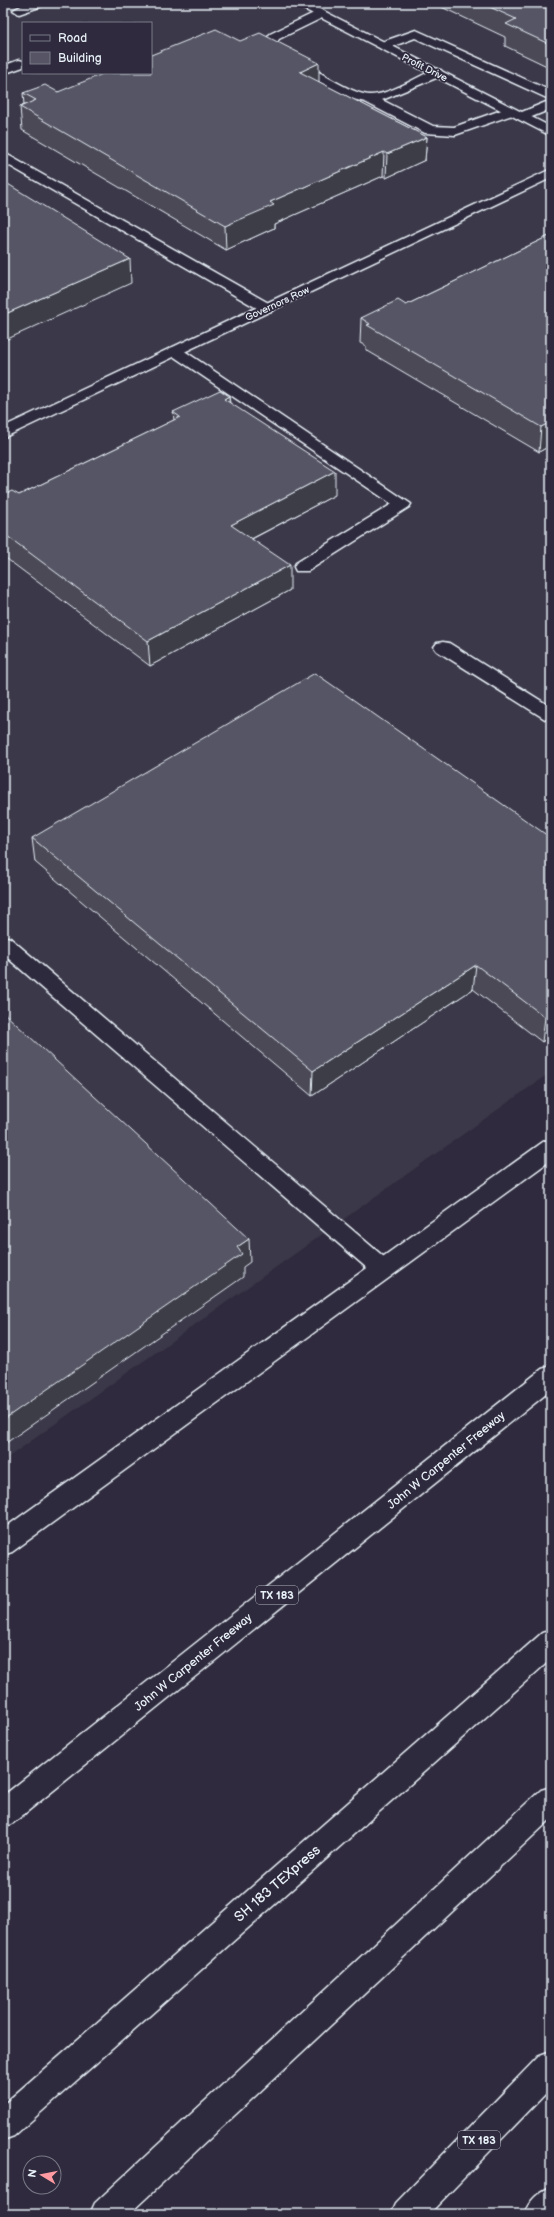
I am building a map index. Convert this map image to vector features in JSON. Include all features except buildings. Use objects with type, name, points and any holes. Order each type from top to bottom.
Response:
[{"type":"main road","name":"Profit Drive","points":[[298,3],[551,132]]},
{"type":"main road","name":"Governors Row","points":[[3,433],[551,173]]},
{"type":"main road","points":[[3,1544],[551,1148]]},
{"type":"main road","name":"John W Carpenter Freeway","points":[[3,1813],[551,1376]]},
{"type":"main road","name":"SH 183 TEXpress","points":[[3,2125],[551,1642]]},
{"type":"main road","points":[[106,2214],[551,1800]]},
{"type":"main road","name":"TX 183","points":[[407,2214],[551,2066]]},
{"type":"main road","points":[[540,2214],[551,2203]]},
{"type":"lane","points":[[19,10],[38,3]]},
{"type":"lane","points":[[320,14],[274,37],[269,45],[348,92],[369,99],[430,130],[456,131],[510,111]]},
{"type":"lane","points":[[383,46],[416,34],[551,96]]},
{"type":"lane","points":[[3,70],[19,64]]},
{"type":"lane","points":[[369,99],[405,88],[437,73]]},
{"type":"lane","points":[[522,117],[551,104]]},
{"type":"lane","points":[[6,158],[267,308]]},
{"type":"lane","points":[[175,351],[403,504],[302,566]]},
{"type":"lane","points":[[443,646],[551,715]]},
{"type":"lane","points":[[3,943],[383,1269]]},
{"type":"shaded area","points":[[3,3],[551,3],[551,1072],[3,1461]]}]
